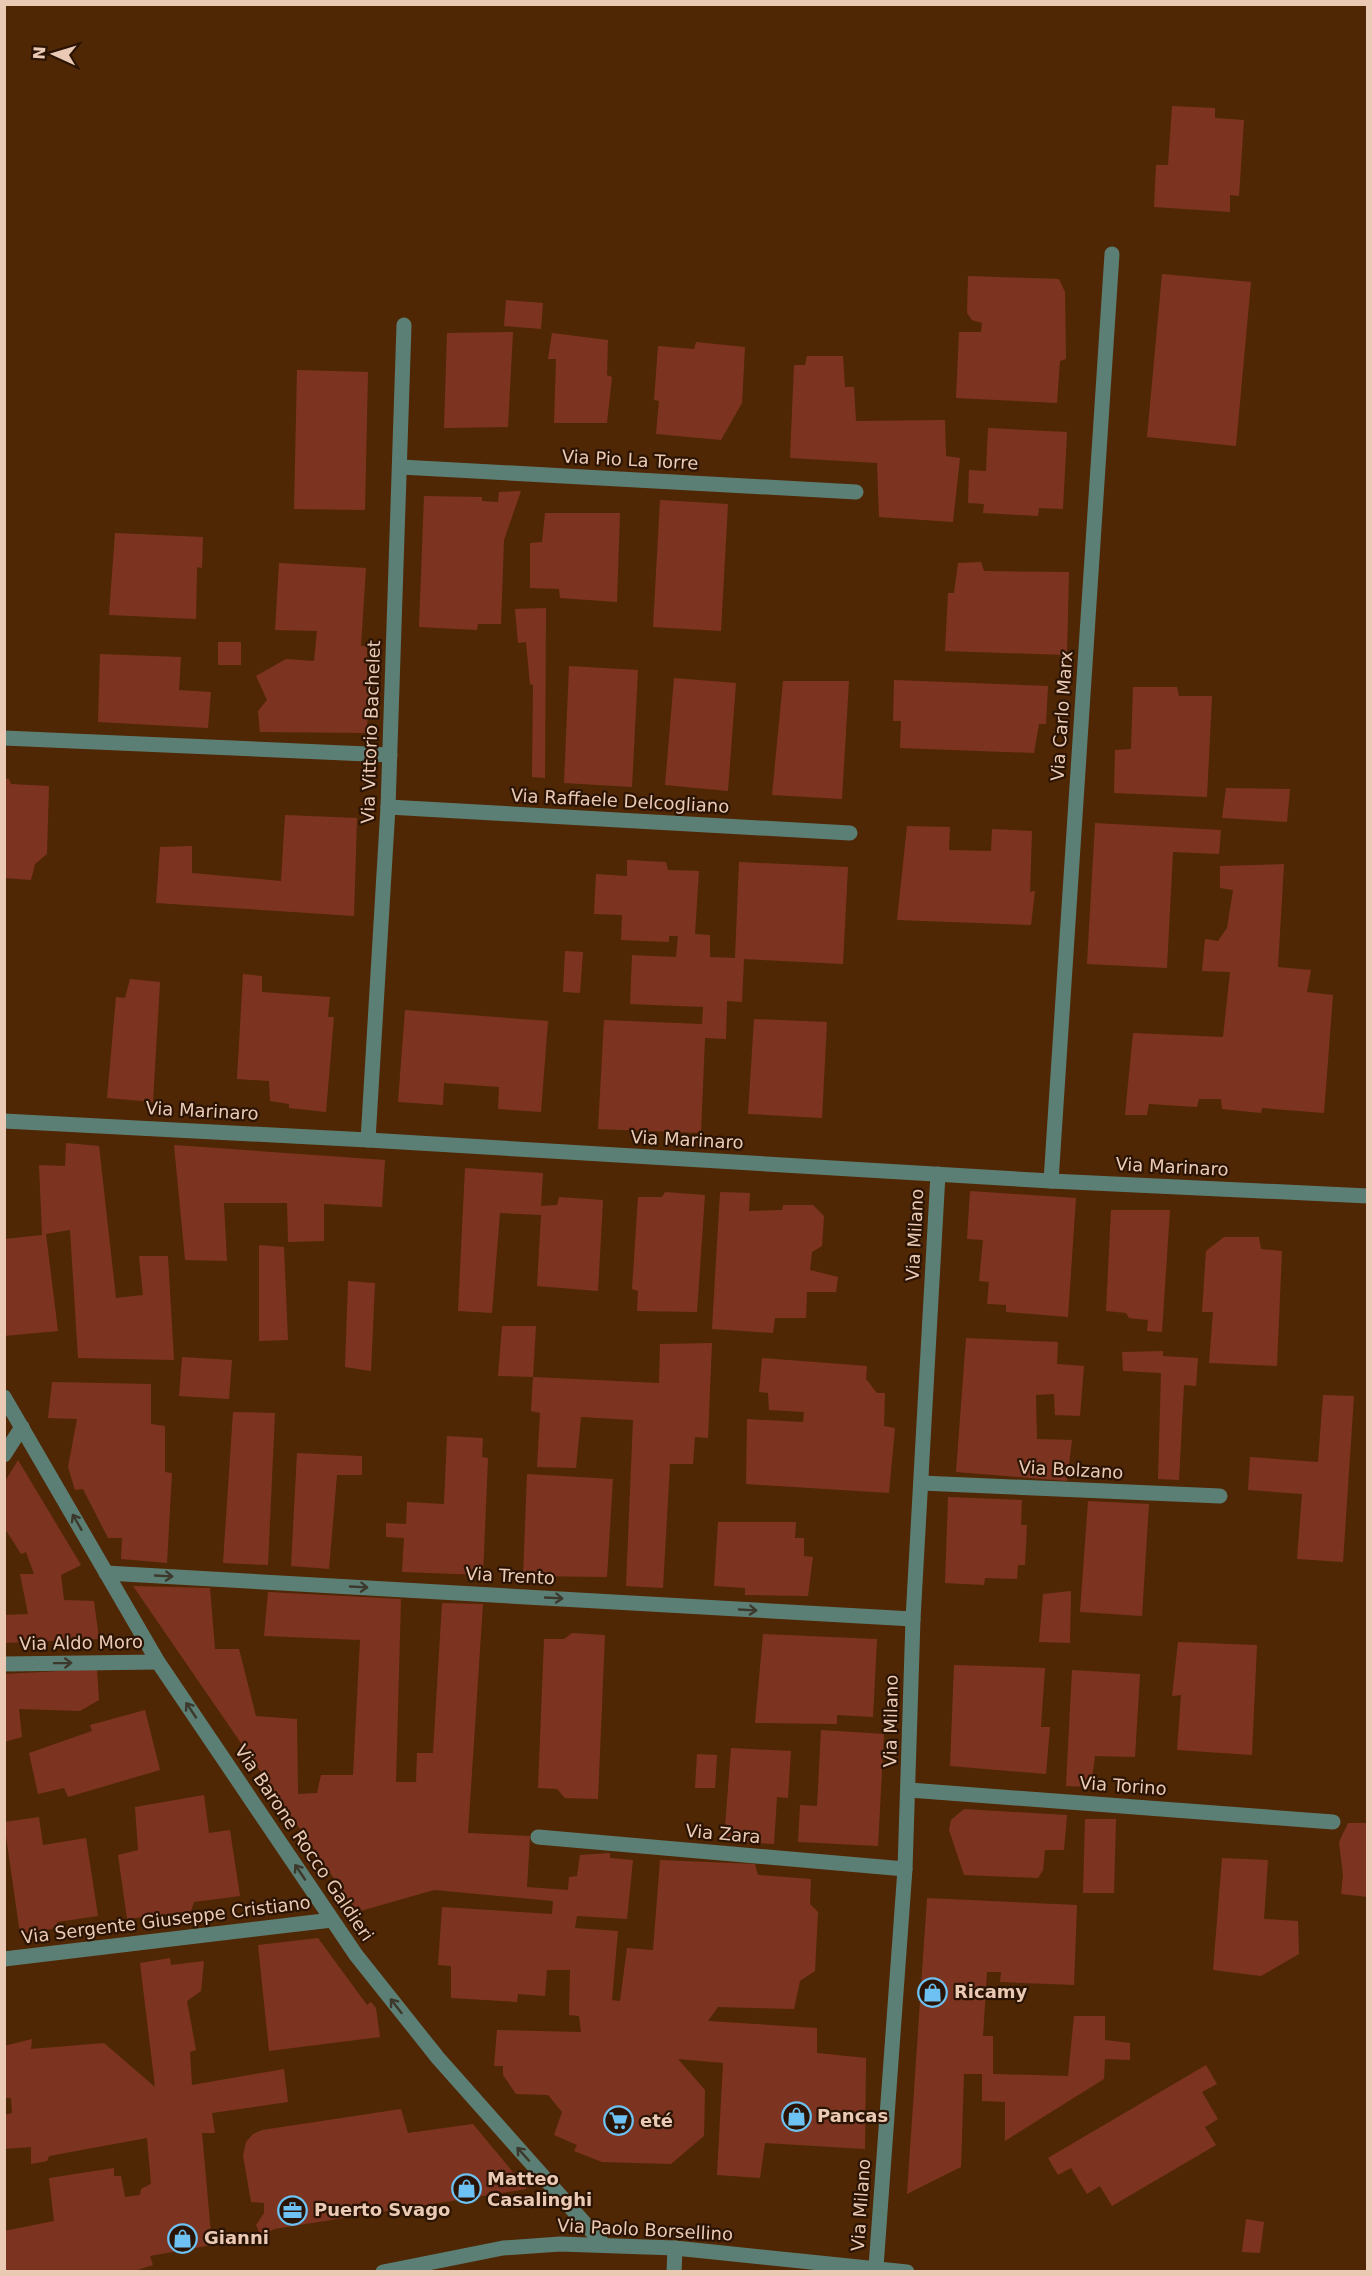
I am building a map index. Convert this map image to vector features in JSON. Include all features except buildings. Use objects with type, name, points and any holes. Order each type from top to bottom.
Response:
[{"type":"street","name":"Via Carlo Marx","points":[[1051,1181],[1112,254]]},
{"type":"street","name":"Via Vittorio Bachelet","points":[[368,1140],[388,807],[404,325]]},
{"type":"street","name":"Via Pio La Torre","points":[[401,467],[856,492]]},
{"type":"street","points":[[4,738],[390,755]]},
{"type":"street","name":"Via Raffaele Delcogliano","points":[[388,807],[850,833]]},
{"type":"street","name":"Via Marinaro","points":[[4,1121],[368,1140],[1051,1181],[1368,1196]]},
{"type":"street","name":"Via Milano","points":[[876,2267],[905,1869],[913,1619],[938,1174]]},
{"type":"street","name":"Via Barone Rocco Galdieri","points":[[4,1397],[158,1662],[356,1954],[438,2058],[604,2245]]},
{"type":"street","points":[[4,1455],[22,1427]]},
{"type":"street","name":"Via Bolzano","points":[[921,1483],[1220,1496]]},
{"type":"street","name":"Via Trento","points":[[106,1573],[913,1619]]},
{"type":"street","name":"Via Aldo Moro","points":[[4,1664],[158,1662]]},
{"type":"street","name":"Via Torino","points":[[909,1790],[1333,1822]]},
{"type":"street","name":"Via Zara","points":[[538,1838],[905,1869]]},
{"type":"street","name":"Via Sergente Giuseppe Cristiano","points":[[4,1959],[332,1920]]},
{"type":"street","name":"Via Paolo Borsellino","points":[[383,2271],[448,2265],[503,2248],[560,2244],[675,2247],[907,2271]]},
{"type":"street","points":[[674,2271],[675,2247]]},
{"type":"place","name":"Ricamy","points":[[933,1992]]},
{"type":"place","name":"Pancas","points":[[796,2116]]},
{"type":"place","name":"eté","points":[[619,2121]]},
{"type":"place","name":"Matteo Casalinghi","points":[[466,2189]]},
{"type":"place","name":"Puerto Svago","points":[[293,2210]]},
{"type":"place","name":"Gianni","points":[[183,2238]]}]
